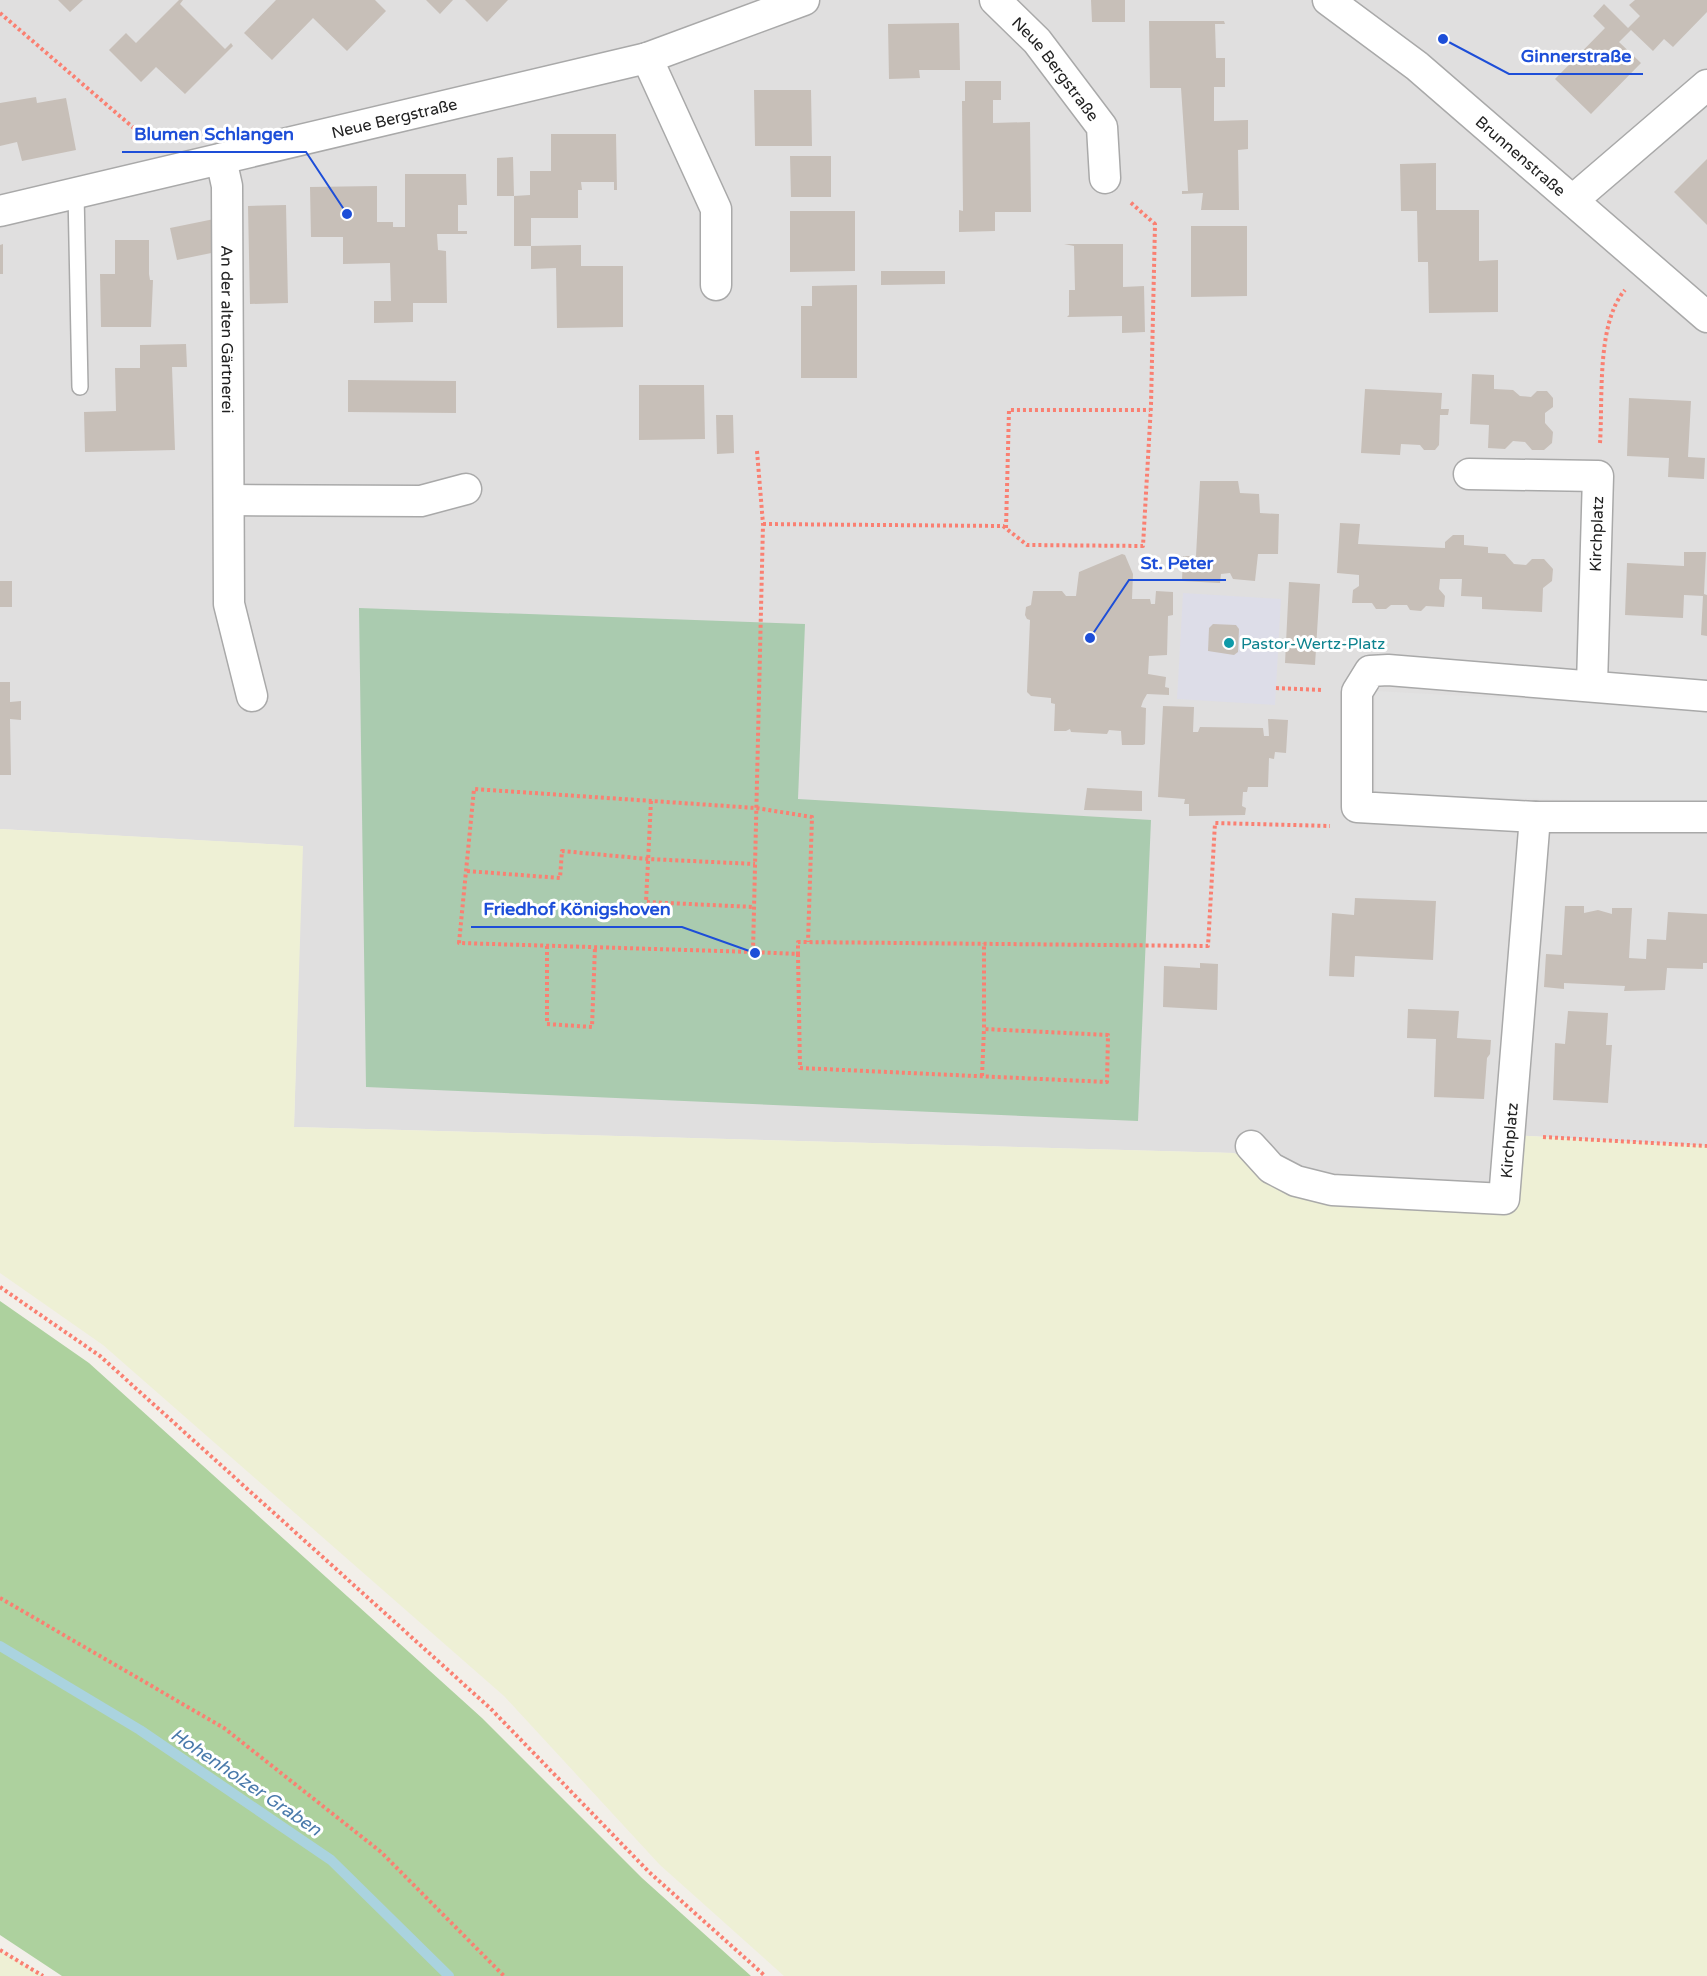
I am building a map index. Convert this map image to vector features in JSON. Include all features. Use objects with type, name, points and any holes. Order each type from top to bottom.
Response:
[{"type":"street","name":"Neue Bergstraße","points":[[0,211],[648,58],[804,0]]},
{"type":"street","name":"Neue Bergstraße","points":[[995,0],[1037,41],[1102,127],[1105,178]]},
{"type":"street","name":"Brunnenstraße","points":[[1328,0],[1416,66],[1707,317]]},
{"type":"street","points":[[648,58],[716,209],[716,285]]},
{"type":"street","points":[[1573,200],[1707,85]]},
{"type":"street","name":"An der alten Gärtnerei","points":[[221,159],[227,186],[229,604],[252,696]]},
{"type":"street","name":"Kirchplatz","points":[[1469,474],[1598,476],[1592,685]]},
{"type":"street","points":[[229,500],[421,501],[466,489]]},
{"type":"street","points":[[1707,696],[1388,670],[1370,671],[1357,692],[1357,807],[1535,817],[1707,817]]},
{"type":"street","name":"Kirchplatz","points":[[1251,1146],[1270,1168],[1296,1181],[1332,1190],[1504,1199],[1535,817]]},
{"type":"lane","points":[[76,193],[80,387]]},
{"type":"path","points":[[0,13],[181,168]]},
{"type":"path","points":[[763,524],[1003,526],[1027,545],[1143,546],[1150,410],[1155,224],[1105,178]]},
{"type":"path","points":[[1598,476],[1606,332],[1617,300],[1647,265]]},
{"type":"path","points":[[1006,529],[1009,410],[1150,410]]},
{"type":"path","points":[[753,952],[763,524],[757,451]]},
{"type":"path","points":[[1276,688],[1357,692]]},
{"type":"path","points":[[798,954],[459,943],[474,789],[756,808],[812,817],[808,942]]},
{"type":"path","points":[[651,801],[646,902],[754,907]]},
{"type":"path","points":[[984,1029],[1108,1035],[1107,1082],[800,1068],[798,942],[1208,946],[1215,823],[1356,827],[1357,807]]},
{"type":"path","points":[[467,871],[560,878],[562,851],[648,859],[755,864]]},
{"type":"path","points":[[982,1076],[984,943]]},
{"type":"path","points":[[547,946],[548,1024],[592,1027],[595,947]]},
{"type":"path","points":[[1509,1135],[1707,1146]]},
{"type":"path","points":[[0,1287],[109,1364],[490,1708],[649,1872],[765,1976]]},
{"type":"path","points":[[0,1599],[224,1728],[381,1852],[504,1976]]},
{"type":"path","points":[[0,1950],[43,1976]]},
{"type":"shaded area","points":[[0,0],[1707,0],[1707,1146],[1509,1135],[1504,1199],[1296,1181],[1233,1153],[294,1127],[302,846],[0,829]]},
{"type":"shaded area","name":"Pastor-Wertz-Platz","points":[[1183,593],[1281,599],[1275,705],[1177,699]]},
{"type":"shaded area","points":[[1375,691],[1687,708],[1707,714],[1707,805],[1376,793]]},
{"type":"green space","points":[[359,608],[805,624],[798,799],[1151,820],[1138,1121],[366,1087]]},
{"type":"green space","points":[[0,829],[303,846],[294,1127],[1234,1153],[1271,1168],[1503,1199],[1509,1135],[1707,1146],[1707,1976],[784,1976],[660,1865],[504,1696],[103,1345],[0,1273]]},
{"type":"green space","points":[[0,1301],[89,1363],[482,1718],[642,1878],[751,1976],[62,1976],[0,1935]]},
{"type":"green space","points":[[0,1950],[43,1976],[0,1976]]},
{"type":"building","points":[[58,0],[83,0],[70,12]]},
{"type":"building","points":[[179,0],[183,0],[180,4],[225,49],[231,43],[233,46],[185,94],[156,67],[141,82],[109,50],[126,33],[136,43]]},
{"type":"building","points":[[276,0],[375,0],[386,11],[347,51],[313,18],[272,60],[244,33]]},
{"type":"building","points":[[426,0],[453,0],[440,14]]},
{"type":"building","points":[[465,0],[508,0],[487,22]]},
{"type":"building","points":[[1091,0],[1125,0],[1125,22],[1092,22]]},
{"type":"building","points":[[1635,0],[1707,0],[1707,12],[1673,47],[1664,39],[1653,51],[1631,30],[1619,42],[1641,63],[1591,114],[1555,79],[1605,28],[1593,16],[1604,4],[1628,28],[1640,16],[1629,5]]},
{"type":"building","points":[[1149,21],[1224,21],[1225,24],[1215,24],[1216,58],[1225,58],[1225,87],[1214,87],[1214,121],[1248,120],[1248,149],[1238,150],[1239,210],[1201,210],[1203,193],[1182,194],[1182,191],[1188,191],[1181,88],[1150,88]]},
{"type":"building","points":[[959,23],[960,70],[919,70],[920,78],[889,79],[888,24]]},
{"type":"building","points":[[965,81],[1001,81],[1001,100],[993,100],[993,123],[1030,122],[1031,212],[995,212],[995,231],[959,232],[959,210],[963,211],[962,101],[965,101]]},
{"type":"building","points":[[754,90],[811,90],[812,146],[755,146]]},
{"type":"building","points":[[36,97],[37,103],[66,98],[76,150],[22,161],[17,142],[0,146],[0,103]]},
{"type":"building","points":[[551,134],[616,134],[617,190],[614,190],[614,182],[581,182],[582,190],[578,190],[578,218],[531,218],[531,246],[514,246],[514,196],[530,195],[530,171],[551,171]]},
{"type":"building","points":[[790,156],[831,156],[831,197],[791,197]]},
{"type":"building","points":[[513,157],[514,196],[497,196],[497,158]]},
{"type":"building","points":[[1707,159],[1707,225],[1674,192]]},
{"type":"building","points":[[1436,163],[1436,210],[1479,210],[1479,261],[1498,260],[1498,312],[1429,313],[1428,262],[1418,262],[1417,211],[1401,211],[1400,164]]},
{"type":"building","points":[[405,174],[466,174],[467,205],[458,205],[458,231],[467,231],[467,234],[437,234],[438,250],[446,251],[447,303],[413,303],[413,322],[374,323],[374,301],[391,301],[390,263],[343,264],[343,237],[311,237],[310,187],[377,186],[377,222],[393,222],[393,227],[405,227]]},
{"type":"building","points":[[286,205],[288,303],[250,304],[248,206]]},
{"type":"building","points":[[790,211],[855,211],[855,271],[790,272]]},
{"type":"building","points":[[219,218],[226,250],[177,260],[170,228]]},
{"type":"building","points":[[1191,226],[1247,226],[1247,296],[1191,297]]},
{"type":"building","points":[[115,240],[149,240],[149,274],[150,280],[153,280],[151,327],[101,327],[100,274],[115,274]]},
{"type":"building","points":[[3,244],[3,274],[0,274],[0,245]]},
{"type":"building","points":[[1064,244],[1123,244],[1123,287],[1144,286],[1145,332],[1122,333],[1122,316],[1067,317],[1069,315],[1069,290],[1075,290],[1074,246]]},
{"type":"building","points":[[581,245],[581,266],[623,266],[623,327],[557,328],[556,268],[531,269],[531,246]]},
{"type":"building","points":[[881,271],[945,271],[945,284],[881,285]]},
{"type":"building","points":[[857,285],[857,378],[801,378],[801,306],[812,306],[812,286]]},
{"type":"building","points":[[186,344],[187,367],[172,367],[175,450],[85,452],[84,412],[116,411],[115,368],[140,368],[140,345]]},
{"type":"building","points":[[1472,374],[1494,375],[1494,389],[1513,390],[1520,396],[1531,397],[1537,391],[1547,391],[1553,398],[1553,407],[1545,413],[1545,423],[1553,432],[1552,443],[1544,450],[1532,450],[1525,442],[1513,441],[1505,449],[1488,448],[1489,425],[1470,424]]},
{"type":"building","points":[[348,380],[456,381],[456,413],[348,412]]},
{"type":"building","points":[[639,385],[704,385],[705,439],[639,440]]},
{"type":"building","points":[[1365,389],[1442,393],[1441,409],[1449,409],[1448,415],[1440,415],[1439,445],[1435,450],[1424,450],[1420,445],[1401,444],[1400,455],[1361,453]]},
{"type":"building","points":[[1629,398],[1691,401],[1688,457],[1705,458],[1704,479],[1668,477],[1669,458],[1627,456]]},
{"type":"building","points":[[716,415],[733,415],[734,453],[717,454]]},
{"type":"building","points":[[1200,481],[1238,481],[1240,493],[1259,494],[1260,513],[1279,514],[1278,554],[1258,554],[1255,581],[1233,579],[1230,573],[1221,574],[1220,583],[1182,581],[1183,556],[1196,556]]},
{"type":"building","points":[[1340,523],[1360,524],[1358,544],[1445,548],[1445,542],[1453,535],[1464,535],[1464,545],[1488,547],[1488,553],[1505,554],[1514,564],[1526,565],[1532,559],[1544,559],[1553,569],[1552,581],[1543,588],[1542,612],[1482,609],[1482,597],[1461,596],[1462,579],[1440,579],[1439,589],[1445,596],[1444,607],[1426,606],[1421,611],[1410,610],[1407,605],[1391,605],[1386,609],[1376,609],[1372,603],[1352,603],[1353,590],[1359,586],[1359,575],[1337,573]]},
{"type":"building","points":[[1684,552],[1706,552],[1704,594],[1707,595],[1707,636],[1701,635],[1703,596],[1684,595],[1683,618],[1625,615],[1627,563],[1684,566]]},
{"type":"building","points":[[1122,554],[1125,555],[1133,574],[1132,599],[1150,599],[1151,604],[1155,604],[1156,591],[1173,592],[1173,615],[1168,616],[1167,655],[1149,656],[1148,674],[1166,677],[1165,687],[1169,688],[1169,695],[1147,694],[1143,701],[1141,707],[1146,708],[1145,744],[1143,745],[1122,745],[1121,731],[1109,730],[1107,734],[1071,732],[1070,729],[1054,731],[1055,704],[1051,703],[1051,698],[1031,696],[1027,692],[1030,620],[1025,615],[1026,607],[1031,605],[1033,591],[1062,591],[1066,596],[1076,596],[1079,572]]},
{"type":"building","points":[[0,581],[12,581],[12,607],[0,607]]},
{"type":"building","points":[[1289,582],[1320,584],[1315,665],[1285,663]]},
{"type":"building","points":[[1213,624],[1236,625],[1239,629],[1238,652],[1234,655],[1208,651],[1209,628]]},
{"type":"building","points":[[0,682],[10,682],[10,702],[21,701],[21,720],[10,719],[11,775],[0,775]]},
{"type":"building","points":[[1163,706],[1194,707],[1193,732],[1198,732],[1200,727],[1263,728],[1264,736],[1269,736],[1268,719],[1288,720],[1286,753],[1275,752],[1274,759],[1269,758],[1268,787],[1248,787],[1247,792],[1243,792],[1242,806],[1246,808],[1245,815],[1189,816],[1189,804],[1184,804],[1185,799],[1158,797]]},
{"type":"building","points":[[1087,788],[1142,791],[1142,811],[1084,810]]},
{"type":"building","points":[[1355,898],[1436,901],[1433,960],[1355,956],[1354,977],[1329,976],[1332,913],[1354,915]]},
{"type":"building","points":[[1565,906],[1584,906],[1584,913],[1598,910],[1612,914],[1612,908],[1632,908],[1629,958],[1646,959],[1647,939],[1666,940],[1668,912],[1707,914],[1707,963],[1703,963],[1703,969],[1667,968],[1665,990],[1624,991],[1625,986],[1564,983],[1564,989],[1544,987],[1546,954],[1562,955]]},
{"type":"building","points":[[1200,963],[1218,964],[1217,1010],[1163,1007],[1164,966],[1200,968]]},
{"type":"building","points":[[1408,1009],[1459,1011],[1457,1038],[1491,1040],[1490,1054],[1487,1058],[1484,1099],[1434,1097],[1436,1039],[1407,1038]]},
{"type":"building","points":[[1568,1011],[1608,1013],[1606,1045],[1612,1045],[1608,1103],[1553,1100],[1555,1043],[1565,1044]]},
{"type":"waterway","name":"Hohenholzer Graben","points":[[0,1646],[140,1730],[331,1860],[449,1976]]},
{"type":"place","name":"Ginnerstraße","points":[[1443,39]]},
{"type":"place","name":"Blumen Schlangen","points":[[347,214]]},
{"type":"place","name":"St. Peter","points":[[1090,638]]},
{"type":"place","name":"Pastor-Wertz-Platz","points":[[1229,643]]},
{"type":"place","name":"Friedhof Königshoven","points":[[755,953]]}]
